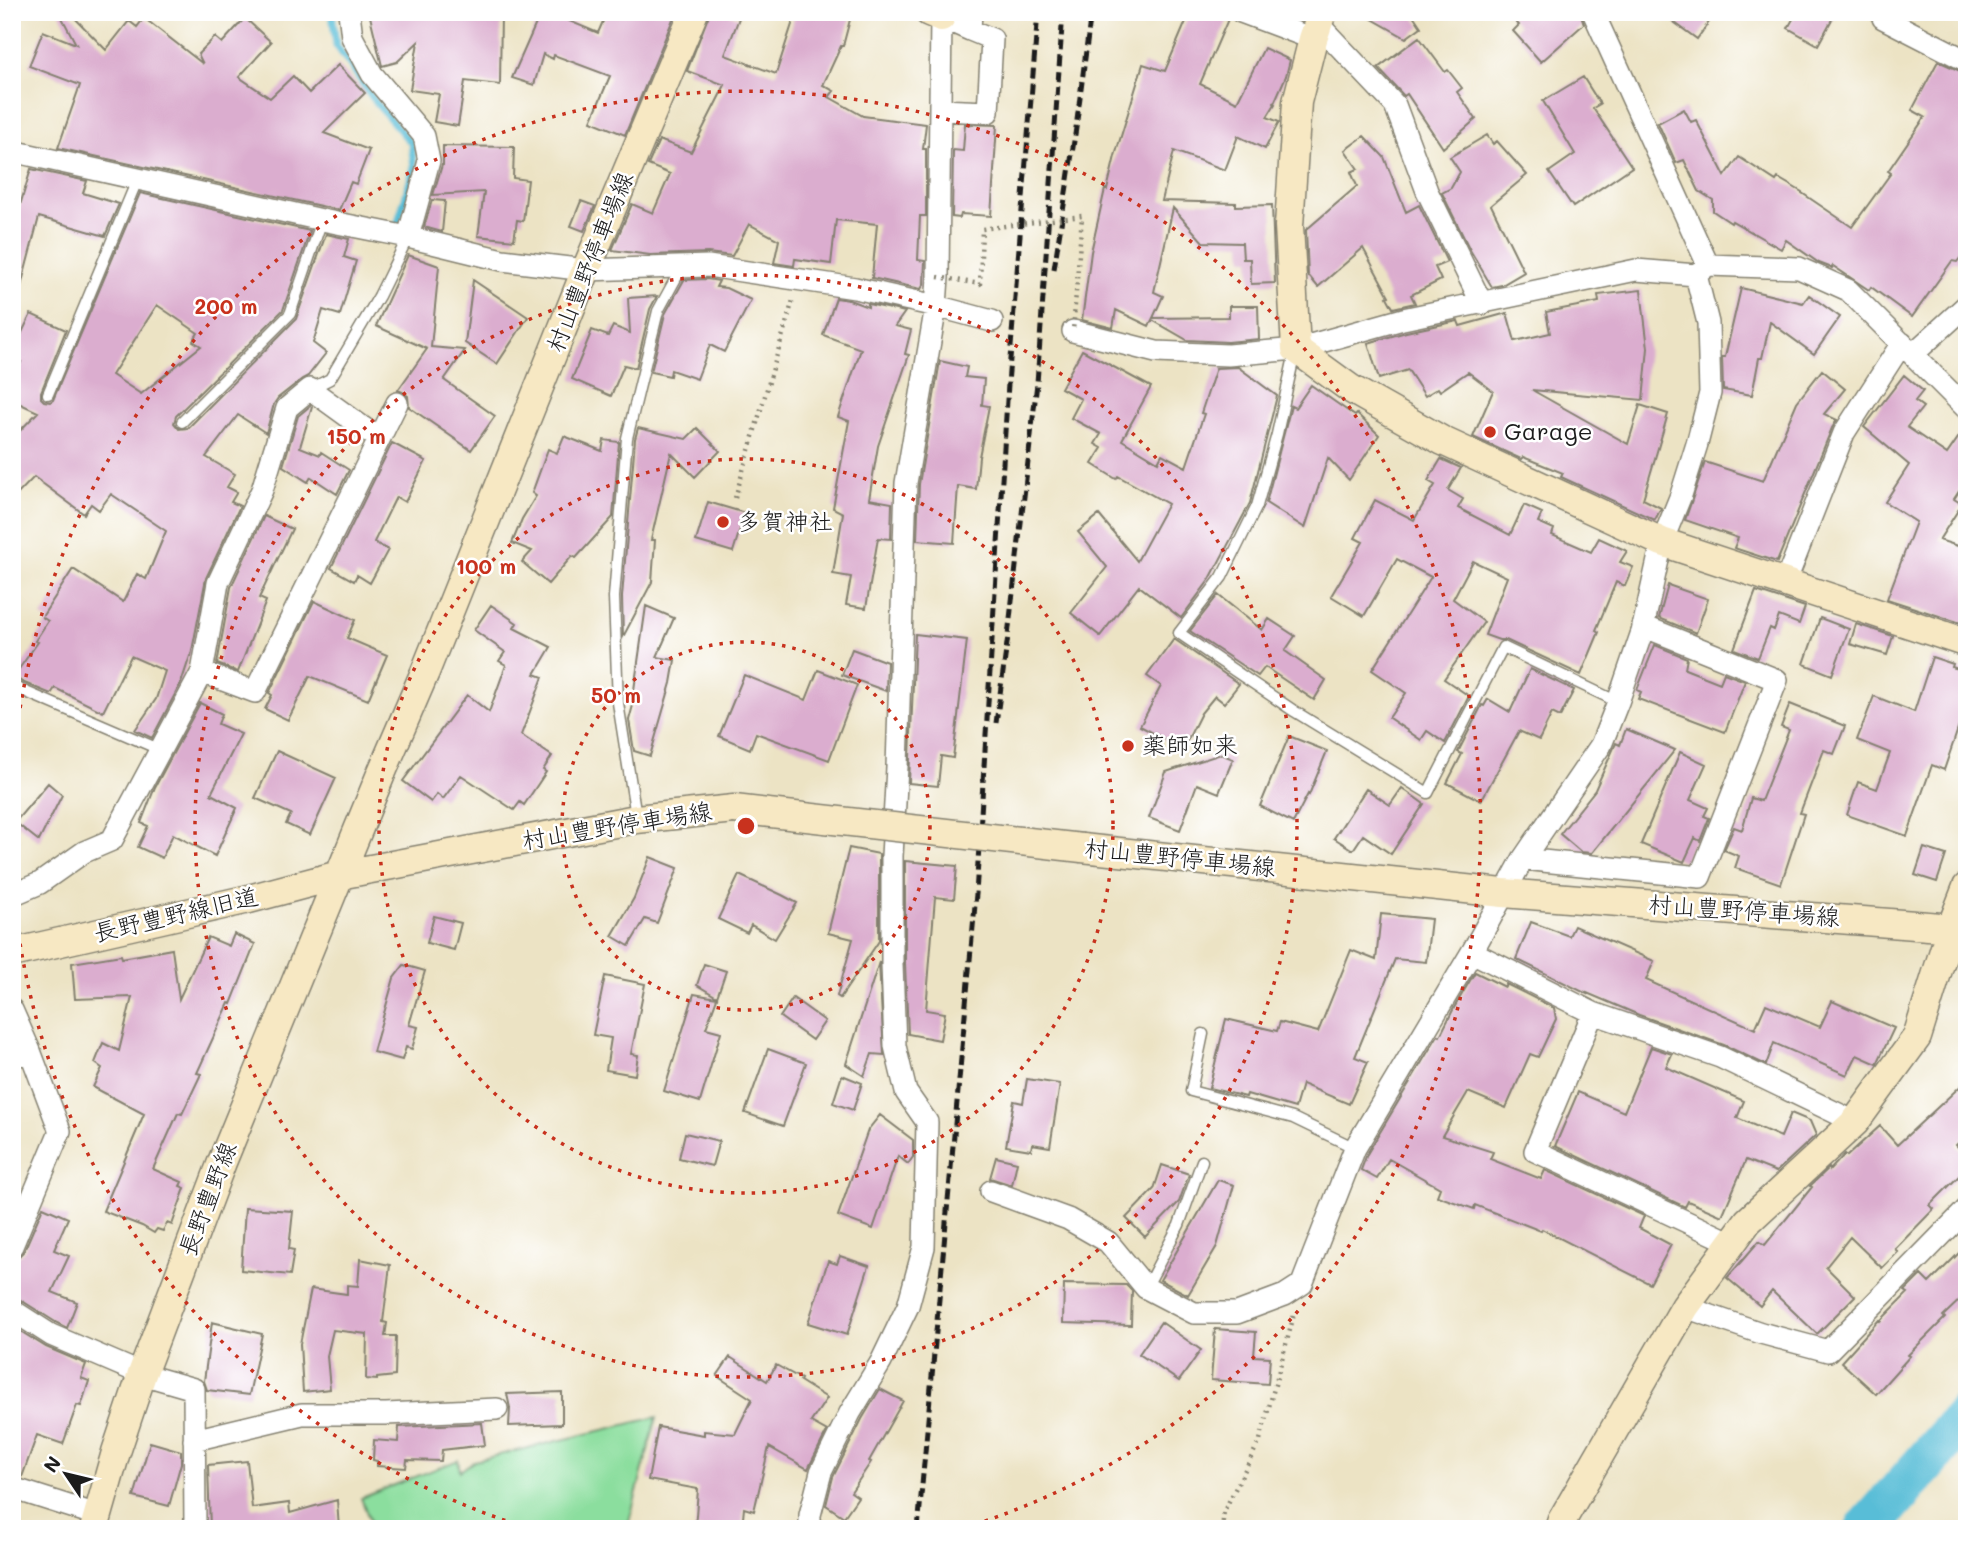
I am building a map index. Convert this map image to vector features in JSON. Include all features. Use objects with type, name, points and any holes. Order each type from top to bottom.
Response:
[{"type":"main road","name":"村山豊野停車場線","points":[[339,875],[425,672],[586,270],[694,12]]},
{"type":"main road","points":[[1318,25],[1297,102],[1289,226],[1296,349],[1351,389],[1443,441],[1662,542],[1967,643]]},
{"type":"main road","name":"村山豊野停車場線","points":[[339,875],[636,819],[734,809],[1503,893],[1959,929]]},
{"type":"main road","name":"長野豊野線旧道","points":[[12,953],[249,899],[339,875]]},
{"type":"main road","name":"長野豊野線","points":[[96,1522],[142,1374],[222,1162],[339,875]]},
{"type":"main road","points":[[1559,1529],[1685,1307],[1748,1221],[1855,1122],[1917,1037],[1959,929],[1967,887]]},
{"type":"street","points":[[349,12],[352,37],[372,74],[424,136],[429,161],[408,237]]},
{"type":"street","points":[[1241,12],[1318,25],[1395,105],[1427,191],[1482,303]]},
{"type":"street","points":[[991,1191],[1068,1219],[1108,1242],[1146,1287],[1194,1313],[1237,1313],[1285,1295],[1302,1284],[1355,1148],[1472,952],[1523,859],[1601,745],[1643,626],[1662,542],[1698,443],[1710,393],[1708,323],[1702,270],[1593,12]]},
{"type":"street","points":[[1886,12],[1883,18],[1967,61]]},
{"type":"street","points":[[810,1529],[810,1515],[821,1472],[908,1306],[924,1247],[927,1122],[906,1092],[895,1046],[892,856],[906,483],[936,306],[938,277],[940,110],[935,15],[970,21],[992,39],[988,112],[940,110]]},
{"type":"street","points":[[12,150],[502,260],[586,270],[708,266],[855,288],[992,321]]},
{"type":"street","points":[[1073,331],[1156,352],[1228,355],[1296,349],[1403,319],[1636,270],[1799,268],[1848,290],[1967,409]]},
{"type":"street","points":[[1785,583],[1844,433],[1908,349],[1967,305]]},
{"type":"street","points":[[12,895],[40,883],[84,852],[112,840],[202,672],[218,583],[262,490],[287,408],[310,388],[379,439]]},
{"type":"street","points":[[202,672],[256,692],[397,403]]},
{"type":"street","points":[[1523,859],[1700,877],[1777,680],[1643,626]]},
{"type":"street","points":[[1472,952],[1593,1013],[1720,1057],[1855,1122]]},
{"type":"street","points":[[12,1010],[21,1054],[60,1131],[12,1246]]},
{"type":"street","points":[[1593,1013],[1535,1151],[1732,1243]]},
{"type":"street","points":[[1685,1307],[1828,1352],[1967,1209]]},
{"type":"street","points":[[12,1310],[51,1335],[142,1374],[194,1389],[195,1529]]},
{"type":"street","points":[[194,1440],[302,1414],[386,1414],[497,1409]]},
{"type":"street","points":[[12,1488],[96,1522]]},
{"type":"lane","points":[[48,394],[138,178]]},
{"type":"lane","points":[[182,422],[290,314],[322,220]]},
{"type":"lane","points":[[310,388],[330,379],[379,296],[408,237]]},
{"type":"lane","points":[[636,819],[618,703],[614,597],[627,438],[658,311],[683,265]]},
{"type":"lane","points":[[1296,349],[1257,506],[1222,577],[1179,633],[1294,711],[1428,793],[1503,647],[1618,702]]},
{"type":"lane","points":[[12,686],[161,750]]},
{"type":"lane","points":[[1203,1034],[1191,1091],[1293,1118],[1355,1148]]},
{"type":"lane","points":[[1146,1287],[1179,1225],[1202,1161]]},
{"type":"path","points":[[938,277],[981,284],[982,229],[1082,216],[1073,331]]},
{"type":"path","points":[[735,498],[799,280]]},
{"type":"path","points":[[1222,1529],[1224,1511],[1260,1440],[1302,1284]]},
{"type":"green space","points":[[657,1417],[627,1529],[373,1529],[361,1498],[458,1460],[460,1471],[474,1461]]},
{"type":"building","points":[[59,12],[69,12],[106,50],[129,21],[137,27],[144,18],[203,64],[198,54],[215,37],[222,43],[245,18],[271,42],[239,77],[270,98],[293,76],[309,93],[338,65],[365,93],[324,133],[369,150],[356,184],[351,182],[339,210],[58,148],[80,85],[29,66],[43,31],[76,44]]},
{"type":"building","points":[[369,12],[501,12],[500,85],[465,81],[458,126],[434,122],[439,94],[410,90],[418,42],[397,62],[382,66]]},
{"type":"building","points":[[541,12],[555,12],[553,20],[555,15],[598,33],[607,12],[676,12],[625,135],[591,121],[610,76],[554,55],[553,59],[543,54],[534,85],[512,78]]},
{"type":"building","points":[[710,12],[724,12],[739,18],[725,55],[776,74],[796,12],[852,12],[843,46],[823,85],[834,91],[829,97],[863,116],[926,124],[923,149],[926,149],[926,216],[920,216],[918,260],[925,261],[924,284],[921,289],[872,278],[877,224],[836,220],[831,264],[795,259],[794,266],[774,263],[779,240],[749,224],[732,256],[708,253],[650,255],[612,250],[632,204],[653,213],[670,174],[648,165],[659,140],[691,152],[725,85],[687,71]]},
{"type":"building","points":[[1190,12],[1228,12],[1229,17],[1200,84],[1237,102],[1264,48],[1290,60],[1275,104],[1267,117],[1279,122],[1265,149],[1238,136],[1225,170],[1174,151],[1162,201],[1236,203],[1236,206],[1272,205],[1275,283],[1251,284],[1250,259],[1243,259],[1242,243],[1203,242],[1173,208],[1154,292],[1163,296],[1153,318],[1229,317],[1229,306],[1258,306],[1259,339],[1228,342],[1187,340],[1152,320],[1149,326],[1116,310],[1113,328],[1082,320],[1091,252],[1105,189],[1107,190],[1143,64],[1165,71]]},
{"type":"building","points":[[1360,12],[1411,12],[1421,27],[1406,38]]},
{"type":"building","points":[[1506,12],[1580,12],[1584,24],[1541,62],[1513,31],[1519,25]]},
{"type":"building","points":[[1660,12],[1716,12],[1697,39]]},
{"type":"building","points":[[1797,12],[1836,12],[1818,45],[1788,28]]},
{"type":"building","points":[[1419,37],[1445,72],[1448,70],[1462,88],[1457,92],[1476,119],[1443,148],[1407,94],[1404,96],[1378,68]]},
{"type":"building","points":[[1938,61],[1967,74],[1967,249],[1957,262],[1952,261],[1912,317],[1871,287],[1869,290],[1833,266],[1832,268],[1819,263],[1786,240],[1781,249],[1713,211],[1713,200],[1699,191],[1684,160],[1676,163],[1658,123],[1684,109],[1691,122],[1696,120],[1725,176],[1739,157],[1776,181],[1778,178],[1802,192],[1852,227],[1891,173],[1888,171],[1925,117],[1912,110]]},
{"type":"building","points":[[1583,77],[1600,104],[1593,108],[1632,167],[1573,207],[1549,172],[1575,154],[1543,101]]},
{"type":"building","points":[[965,124],[997,125],[991,216],[961,214],[960,218],[952,217],[953,150],[963,151]]},
{"type":"building","points":[[1487,135],[1493,144],[1497,141],[1527,175],[1491,205],[1524,272],[1502,285],[1492,287],[1442,193],[1451,188],[1460,172],[1450,157]]},
{"type":"building","points":[[1364,136],[1384,157],[1406,212],[1419,205],[1447,262],[1435,267],[1441,280],[1411,295],[1415,303],[1393,308],[1363,248],[1318,287],[1308,275],[1306,230],[1357,186],[1351,172],[1358,169],[1345,150]]},
{"type":"building","points":[[443,146],[514,147],[513,178],[528,180],[523,221],[517,220],[514,240],[478,236],[484,192],[433,195],[443,165]]},
{"type":"building","points":[[31,169],[87,181],[83,193],[119,204],[105,236],[39,217],[19,294],[12,293],[12,232]]},
{"type":"building","points":[[140,193],[310,231],[283,310],[176,416],[174,423],[179,429],[188,428],[296,319],[326,234],[349,239],[344,257],[356,261],[340,315],[323,310],[313,343],[326,353],[308,376],[278,398],[266,433],[238,415],[206,457],[235,474],[227,487],[237,492],[231,502],[240,506],[206,578],[191,656],[181,683],[152,738],[135,730],[156,699],[165,671],[131,656],[103,712],[55,688],[51,694],[14,676],[38,642],[35,641],[48,621],[42,617],[73,569],[123,602],[137,574],[146,579],[166,531],[111,494],[99,510],[91,504],[84,514],[34,477],[12,500],[12,439],[38,412],[12,400],[12,380],[21,362],[12,358],[12,353],[31,314],[66,330],[41,392],[44,401],[53,400]],"holes":[[[157,305],[198,333],[193,341],[201,346],[141,394],[112,375]]]},
{"type":"building","points":[[432,200],[445,201],[442,232],[424,227]]},
{"type":"building","points":[[581,201],[595,206],[584,231],[571,226]]},
{"type":"building","points":[[408,255],[439,266],[431,347],[465,350],[444,380],[495,416],[471,450],[409,407],[408,396],[398,390],[427,349],[376,326]]},
{"type":"building","points":[[473,280],[528,317],[497,364],[465,343]]},
{"type":"building","points":[[684,280],[719,281],[716,287],[726,288],[751,300],[724,352],[710,345],[697,379],[671,370],[670,376],[651,372],[665,314]]},
{"type":"building","points":[[1741,288],[1803,303],[1809,295],[1840,317],[1814,354],[1770,322],[1752,395],[1723,390],[1722,357],[1725,357]]},
{"type":"building","points":[[1641,290],[1648,348],[1643,400],[1532,390],[1628,444],[1640,405],[1668,414],[1643,499],[1661,508],[1655,520],[1561,477],[1563,473],[1523,457],[1521,459],[1473,437],[1493,391],[1468,372],[1440,391],[1438,388],[1425,396],[1408,370],[1379,379],[1368,343],[1458,321],[1460,326],[1507,313],[1515,341],[1550,333],[1546,312],[1599,302],[1598,295]]},
{"type":"building","points":[[657,296],[650,309],[636,368],[624,365],[611,396],[572,379],[592,330],[608,336],[613,326],[630,333],[628,298]]},
{"type":"building","points":[[836,298],[868,307],[868,304],[905,312],[895,326],[911,330],[905,354],[909,355],[878,446],[869,499],[892,503],[891,539],[878,538],[866,608],[846,605],[851,577],[833,574],[843,513],[833,508],[849,421],[838,417],[861,349],[823,335]]},
{"type":"building","points":[[1082,350],[1151,387],[1122,440],[1158,462],[1162,454],[1186,467],[1216,368],[1238,367],[1277,396],[1250,503],[1210,579],[1181,618],[1139,586],[1100,636],[1071,613],[1107,567],[1078,532],[1099,515],[1137,561],[1168,504],[1092,464],[1102,448],[1095,444],[1101,434],[1071,418],[1081,399],[1061,388]]},
{"type":"building","points":[[940,361],[967,367],[965,377],[984,379],[982,405],[989,406],[976,489],[958,486],[954,543],[917,540],[919,484]]},
{"type":"building","points":[[1822,370],[1845,389],[1824,414],[1837,420],[1777,562],[1734,548],[1738,538],[1685,520],[1705,462],[1763,481],[1797,402]]},
{"type":"building","points":[[1904,375],[1923,391],[1915,401],[1923,407],[1907,427],[1947,454],[1967,425],[1967,479],[1954,499],[1962,504],[1939,540],[1967,549],[1967,625],[1887,599],[1916,522],[1885,502],[1909,465],[1864,427]]},
{"type":"building","points":[[1311,385],[1355,416],[1357,414],[1379,435],[1349,480],[1328,458],[1305,528],[1266,503],[1291,406],[1295,408]]},
{"type":"building","points":[[312,407],[300,447],[320,455],[321,452],[349,470],[337,494],[311,477],[308,482],[283,466],[298,416]]},
{"type":"building","points":[[638,428],[686,439],[697,428],[720,451],[695,477],[671,453],[651,540],[655,540],[652,582],[623,637],[622,597]]},
{"type":"building","points":[[564,436],[602,451],[604,440],[619,442],[613,517],[576,558],[572,556],[548,584],[522,562],[532,551],[512,543],[536,496],[532,493],[548,449],[557,453]]},
{"type":"building","points":[[392,443],[426,461],[405,502],[396,497],[374,542],[388,550],[370,583],[357,575],[354,581],[331,568]]},
{"type":"building","points":[[1441,459],[1461,468],[1448,490],[1463,499],[1458,508],[1510,535],[1524,505],[1542,513],[1538,522],[1554,529],[1552,535],[1591,552],[1599,538],[1627,551],[1620,562],[1633,567],[1625,586],[1616,582],[1581,675],[1506,640],[1485,635],[1507,577],[1473,561],[1453,599],[1484,622],[1444,679],[1469,696],[1445,743],[1427,731],[1421,740],[1389,718],[1406,693],[1372,670],[1431,577],[1397,559],[1364,616],[1331,596],[1363,542],[1355,538],[1375,500],[1414,520],[1435,485],[1428,481]]},
{"type":"building","points":[[708,502],[745,513],[733,552],[696,541]]},
{"type":"building","points":[[264,516],[292,529],[259,598],[266,601],[238,672],[217,664],[231,587]]},
{"type":"building","points":[[1668,585],[1708,599],[1696,633],[1659,618]]},
{"type":"building","points":[[1756,591],[1805,607],[1799,624],[1779,616],[1774,630],[1770,628],[1758,658],[1734,649]]},
{"type":"building","points":[[1218,595],[1262,630],[1269,619],[1295,636],[1285,651],[1326,680],[1314,700],[1265,667],[1258,676],[1190,631]]},
{"type":"building","points":[[314,601],[355,620],[347,638],[387,655],[368,700],[310,676],[288,720],[265,709],[272,695],[269,693]]},
{"type":"building","points":[[491,605],[517,623],[514,628],[551,647],[535,674],[543,677],[521,735],[552,756],[543,770],[546,772],[524,805],[520,802],[514,810],[461,775],[443,799],[437,794],[431,802],[403,781],[467,695],[489,712],[506,665],[499,661],[505,652],[474,630]]},
{"type":"building","points":[[646,606],[674,618],[657,657],[675,660],[650,756],[634,751],[629,720],[635,698],[633,697]]},
{"type":"building","points":[[1820,618],[1849,629],[1832,675],[1804,664]]},
{"type":"building","points":[[1856,624],[1893,636],[1887,655],[1850,644]]},
{"type":"building","points":[[915,634],[967,640],[953,758],[941,756],[938,786],[909,783]]},
{"type":"building","points":[[1174,639],[1239,684],[1224,703],[1215,696],[1201,713],[1183,749],[1140,726],[1161,686],[1147,676]]},
{"type":"building","points":[[1655,645],[1687,658],[1685,669],[1720,683],[1724,673],[1745,681],[1725,732],[1638,699],[1641,692],[1637,690]]},
{"type":"building","points":[[852,649],[887,662],[886,691],[842,675]]},
{"type":"building","points":[[1932,657],[1967,672],[1967,729],[1959,726],[1944,770],[1932,765],[1907,836],[1847,815],[1858,782],[1877,789],[1890,753],[1857,740],[1874,696],[1914,712]]},
{"type":"building","points":[[1530,669],[1574,690],[1560,717],[1552,713],[1539,740],[1519,731],[1481,801],[1447,783],[1462,754],[1458,752],[1482,705],[1484,706],[1488,699],[1510,712]]},
{"type":"building","points":[[818,670],[857,685],[829,760],[756,733],[750,749],[719,736],[744,675],[806,700]]},
{"type":"building","points":[[200,703],[222,714],[218,724],[241,734],[211,794],[237,808],[215,856],[173,834],[162,858],[138,847],[148,826],[141,823],[155,787]]},
{"type":"building","points":[[1790,704],[1845,726],[1834,754],[1824,750],[1800,813],[1804,814],[1781,884],[1735,868],[1739,856],[1724,850],[1734,827],[1742,830],[1751,798],[1761,801],[1789,730],[1781,727]]},
{"type":"building","points":[[1626,729],[1675,750],[1592,853],[1581,852],[1560,834],[1595,790],[1616,743],[1620,745]]},
{"type":"building","points":[[1289,736],[1327,751],[1309,795],[1293,823],[1260,806]]},
{"type":"building","points":[[277,751],[336,778],[310,835],[286,824],[291,814],[255,798]]},
{"type":"building","points":[[1680,752],[1706,764],[1690,800],[1708,808],[1704,816],[1709,818],[1700,841],[1695,838],[1684,862],[1641,844]]},
{"type":"building","points":[[1221,754],[1233,759],[1219,793],[1197,784],[1180,830],[1149,818],[1166,772]]},
{"type":"building","points":[[48,783],[62,795],[39,841],[15,822]]},
{"type":"building","points":[[1402,788],[1424,804],[1391,854],[1363,835],[1353,850],[1334,838],[1366,789],[1390,805]]},
{"type":"building","points":[[849,848],[879,854],[879,941],[840,998],[837,996],[853,939],[828,933]]},
{"type":"building","points":[[1924,848],[1946,855],[1937,882],[1915,875]]},
{"type":"building","points":[[650,857],[678,868],[657,923],[645,919],[629,946],[612,936],[634,898]]},
{"type":"building","points":[[905,861],[957,866],[954,899],[935,897],[926,1010],[945,1013],[940,1040],[908,1034]]},
{"type":"building","points":[[739,875],[797,903],[775,939],[751,925],[747,933],[718,919]]},
{"type":"building","points":[[1381,914],[1431,919],[1426,962],[1395,959],[1355,1057],[1368,1062],[1349,1104],[1302,1084],[1295,1108],[1247,1094],[1246,1097],[1209,1088],[1226,1019],[1277,1031],[1280,1022],[1318,1032],[1351,950],[1376,960]]},
{"type":"building","points":[[434,916],[461,923],[454,950],[427,943]]},
{"type":"building","points":[[1531,922],[1569,936],[1574,926],[1654,961],[1646,980],[1755,1029],[1766,1004],[1820,1027],[1832,1001],[1894,1028],[1877,1064],[1857,1055],[1847,1075],[1774,1043],[1766,1065],[1724,1045],[1587,994],[1516,959]]},
{"type":"building","points":[[234,934],[255,944],[231,1004],[229,1003],[197,1073],[201,1074],[182,1114],[178,1113],[153,1169],[182,1182],[180,1186],[185,1188],[172,1225],[167,1223],[163,1231],[157,1229],[154,1233],[103,1211],[144,1114],[93,1087],[102,1068],[95,1063],[103,1043],[119,1051],[132,997],[75,999],[72,963],[172,949],[179,999],[208,937],[229,946]]},
{"type":"building","points":[[879,962],[884,1055],[872,1054],[864,1076],[846,1064]]},
{"type":"building","points":[[704,964],[726,971],[717,997],[697,985]]},
{"type":"building","points":[[404,965],[425,971],[409,1025],[418,1027],[412,1049],[406,1047],[402,1060],[373,1052],[394,978]]},
{"type":"building","points":[[1475,972],[1554,1008],[1556,1019],[1538,1057],[1530,1054],[1506,1108],[1468,1092],[1442,1136],[1493,1152],[1490,1159],[1541,1179],[1545,1170],[1644,1216],[1639,1228],[1671,1245],[1650,1284],[1542,1229],[1541,1231],[1475,1205],[1474,1209],[1437,1196],[1440,1188],[1389,1159],[1377,1179],[1361,1170],[1367,1154],[1438,1035],[1440,1036]]},
{"type":"building","points":[[605,976],[645,984],[631,1054],[638,1055],[635,1075],[606,1070],[611,1038],[593,1035]]},
{"type":"building","points":[[694,994],[717,998],[706,1028],[721,1032],[700,1102],[664,1091]]},
{"type":"building","points":[[793,998],[825,1021],[812,1040],[780,1017]]},
{"type":"building","points":[[1651,1047],[1672,1054],[1666,1067],[1744,1101],[1737,1118],[1781,1137],[1791,1113],[1810,1121],[1816,1135],[1776,1172],[1746,1160],[1722,1216],[1688,1201],[1685,1207],[1555,1146],[1578,1092],[1624,1112]]},
{"type":"building","points":[[768,1049],[806,1063],[783,1126],[745,1113]]},
{"type":"building","points":[[842,1075],[862,1083],[853,1110],[833,1103]]},
{"type":"building","points":[[1027,1079],[1060,1084],[1050,1147],[1032,1144],[1031,1150],[1006,1146],[1014,1101],[1023,1103]]},
{"type":"building","points":[[1967,1080],[1967,1135],[1956,1145],[1967,1156],[1967,1168],[1930,1205],[1934,1209],[1895,1249],[1898,1252],[1882,1268],[1850,1237],[1826,1267],[1855,1296],[1817,1334],[1772,1291],[1760,1306],[1727,1278],[1759,1241],[1765,1245],[1812,1187],[1810,1186],[1845,1154],[1847,1156],[1880,1126],[1897,1145]]},
{"type":"building","points":[[880,1115],[913,1140],[913,1157],[908,1164],[898,1156],[873,1229],[838,1216],[868,1130]]},
{"type":"building","points":[[685,1133],[719,1141],[712,1166],[679,1158]]},
{"type":"building","points":[[996,1157],[1017,1162],[1012,1185],[990,1178]]},
{"type":"building","points":[[1162,1165],[1189,1174],[1179,1202],[1145,1237],[1126,1218],[1154,1189]]},
{"type":"building","points":[[1218,1180],[1234,1185],[1217,1246],[1188,1295],[1160,1280]]},
{"type":"building","points":[[43,1207],[68,1218],[54,1250],[69,1256],[52,1292],[77,1302],[67,1328],[12,1297],[12,1271]]},
{"type":"building","points":[[245,1208],[293,1211],[289,1249],[294,1250],[290,1275],[241,1270]]},
{"type":"building","points":[[1967,1245],[1967,1293],[1943,1316],[1945,1318],[1908,1355],[1910,1356],[1876,1394],[1841,1362],[1908,1293],[1905,1291],[1921,1275],[1929,1283]]},
{"type":"building","points":[[840,1256],[869,1266],[847,1335],[808,1323],[828,1261],[837,1264]]},
{"type":"building","points":[[360,1259],[390,1265],[383,1322],[387,1323],[385,1336],[396,1336],[395,1376],[377,1380],[366,1379],[367,1334],[333,1330],[327,1356],[330,1389],[303,1392],[300,1344],[311,1289],[347,1294],[347,1285],[358,1286]]},
{"type":"building","points":[[1064,1284],[1126,1285],[1132,1291],[1131,1325],[1063,1323]]},
{"type":"building","points":[[212,1322],[262,1334],[249,1395],[207,1390],[204,1381]]},
{"type":"building","points":[[1161,1322],[1201,1350],[1179,1381],[1139,1354]]},
{"type":"building","points":[[12,1326],[46,1347],[86,1364],[81,1378],[89,1381],[81,1406],[77,1405],[63,1444],[37,1435],[22,1477],[12,1475]]},
{"type":"building","points":[[1215,1329],[1256,1332],[1254,1356],[1270,1357],[1268,1384],[1211,1380]]},
{"type":"building","points":[[730,1357],[767,1381],[776,1365],[827,1398],[811,1422],[827,1431],[808,1469],[769,1447],[754,1511],[744,1508],[742,1529],[695,1529],[698,1489],[648,1480],[658,1427],[704,1435],[704,1431],[735,1434],[752,1399],[717,1376]]},
{"type":"building","points":[[880,1389],[903,1401],[869,1461],[871,1462],[851,1492],[858,1497],[844,1517],[826,1505],[833,1477]]},
{"type":"building","points":[[562,1392],[562,1424],[509,1426],[510,1408],[507,1394]]},
{"type":"building","points":[[482,1423],[485,1445],[442,1450],[441,1461],[407,1460],[406,1468],[377,1466],[377,1461],[373,1460],[374,1440],[398,1442],[399,1427]]},
{"type":"building","points":[[150,1442],[181,1451],[181,1463],[169,1506],[134,1497]]},
{"type":"building","points":[[247,1461],[252,1508],[289,1503],[290,1513],[337,1500],[339,1529],[210,1529],[208,1465]]},
{"type":"waterway","points":[[332,12],[336,45],[377,104],[411,143],[414,167],[397,225]]},
{"type":"waterway","points":[[1867,1529],[1967,1415]]},
{"type":"railway","points":[[918,1529],[976,894],[1008,384],[1038,12]]},
{"type":"railway","points":[[996,723],[1037,383],[1063,12]]},
{"type":"railway","points":[[1054,269],[1091,12]]},
{"type":"place","name":"Garage","points":[[1490,432]]},
{"type":"place","name":"多賀神社","points":[[723,522]]},
{"type":"place","name":"薬師如来","points":[[1128,746]]}]
